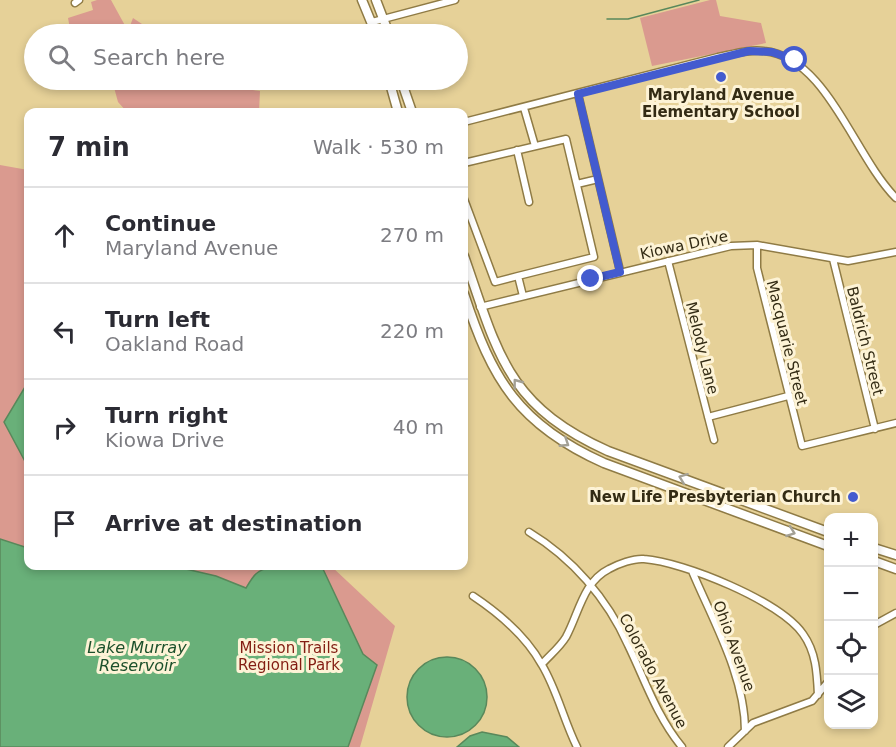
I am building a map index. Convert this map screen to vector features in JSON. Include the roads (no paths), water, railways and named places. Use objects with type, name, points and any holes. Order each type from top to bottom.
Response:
[{"type":"main road","points":[[362,0],[372,22]]},
{"type":"main road","points":[[376,0],[386,24]]},
{"type":"main road","points":[[392,90],[397,108]]},
{"type":"main road","points":[[404,90],[410,108]]},
{"type":"main road","points":[[468,272],[491,337],[510,374],[530,400],[547,415],[586,441],[608,451],[824,531]]},
{"type":"main road","points":[[468,306],[480,343],[505,389],[539,425],[579,452],[824,545]]},
{"type":"main road","points":[[754,519],[758,506]]},
{"type":"main road","points":[[878,550],[896,555]]},
{"type":"main road","points":[[878,563],[896,569]]},
{"type":"street","points":[[372,22],[455,0]]},
{"type":"street","points":[[468,121],[718,57],[757,51],[780,54],[801,65],[813,75],[867,164],[896,198]]},
{"type":"street","points":[[578,94],[620,272]]},
{"type":"street","points":[[524,108],[535,146]]},
{"type":"street","points":[[468,162],[566,139],[594,257],[495,282],[468,210]]},
{"type":"street","points":[[517,150],[529,202]]},
{"type":"street","points":[[577,184],[598,179]]},
{"type":"street","name":"Kiowa Drive","points":[[480,307],[714,249],[756,245],[833,259],[858,261],[896,253]]},
{"type":"street","name":"Macquarie Street","points":[[756,245],[757,268],[802,446],[874,429]]},
{"type":"street","name":"Baldrich Street","points":[[833,259],[874,429]]},
{"type":"street","name":"Melody Lane","points":[[668,261],[714,440]]},
{"type":"street","points":[[518,276],[523,296]]},
{"type":"street","points":[[708,417],[788,396]]},
{"type":"street","points":[[874,429],[896,423]]},
{"type":"street","name":"Colorado Avenue","points":[[529,532],[563,556],[590,583],[627,641],[658,711],[682,747]]},
{"type":"street","points":[[542,664],[565,638],[590,583],[608,569],[641,559],[692,571],[745,593],[794,624],[804,635],[813,655],[818,695]]},
{"type":"street","name":"Ohio Avenue","points":[[692,571],[734,672],[741,694],[745,731]]},
{"type":"street","points":[[473,596],[492,607],[518,632],[542,664],[577,747]]},
{"type":"street","points":[[878,623],[896,613]]},
{"type":"street","points":[[728,747],[753,723],[794,710],[818,695],[824,687]]},
{"type":"water","points":[[24,389],[24,460],[4,422]]},
{"type":"water","name":"Lake Murray Reservoir","points":[[0,539],[24,547],[24,570],[190,570],[216,576],[246,588],[257,573],[263,570],[323,570],[363,654],[377,665],[348,747],[0,747]]},
{"type":"water","points":[[447,657],[462,660],[475,669],[484,682],[487,697],[484,712],[475,725],[462,734],[447,737],[432,734],[419,725],[410,712],[407,697],[410,682],[419,669],[432,660]]},
{"type":"water","points":[[482,732],[507,737],[519,747],[457,747],[470,736]]},
{"type":"waterway","points":[[607,19],[628,19],[699,0]]},
{"type":"place","name":"Maryland Avenue Elementary School","points":[[721,77]]},
{"type":"place","name":"New Life Presbyterian Church","points":[[853,497]]},
{"type":"park label","name":"Mission Trails Regional Park","points":[[289,656]]}]
